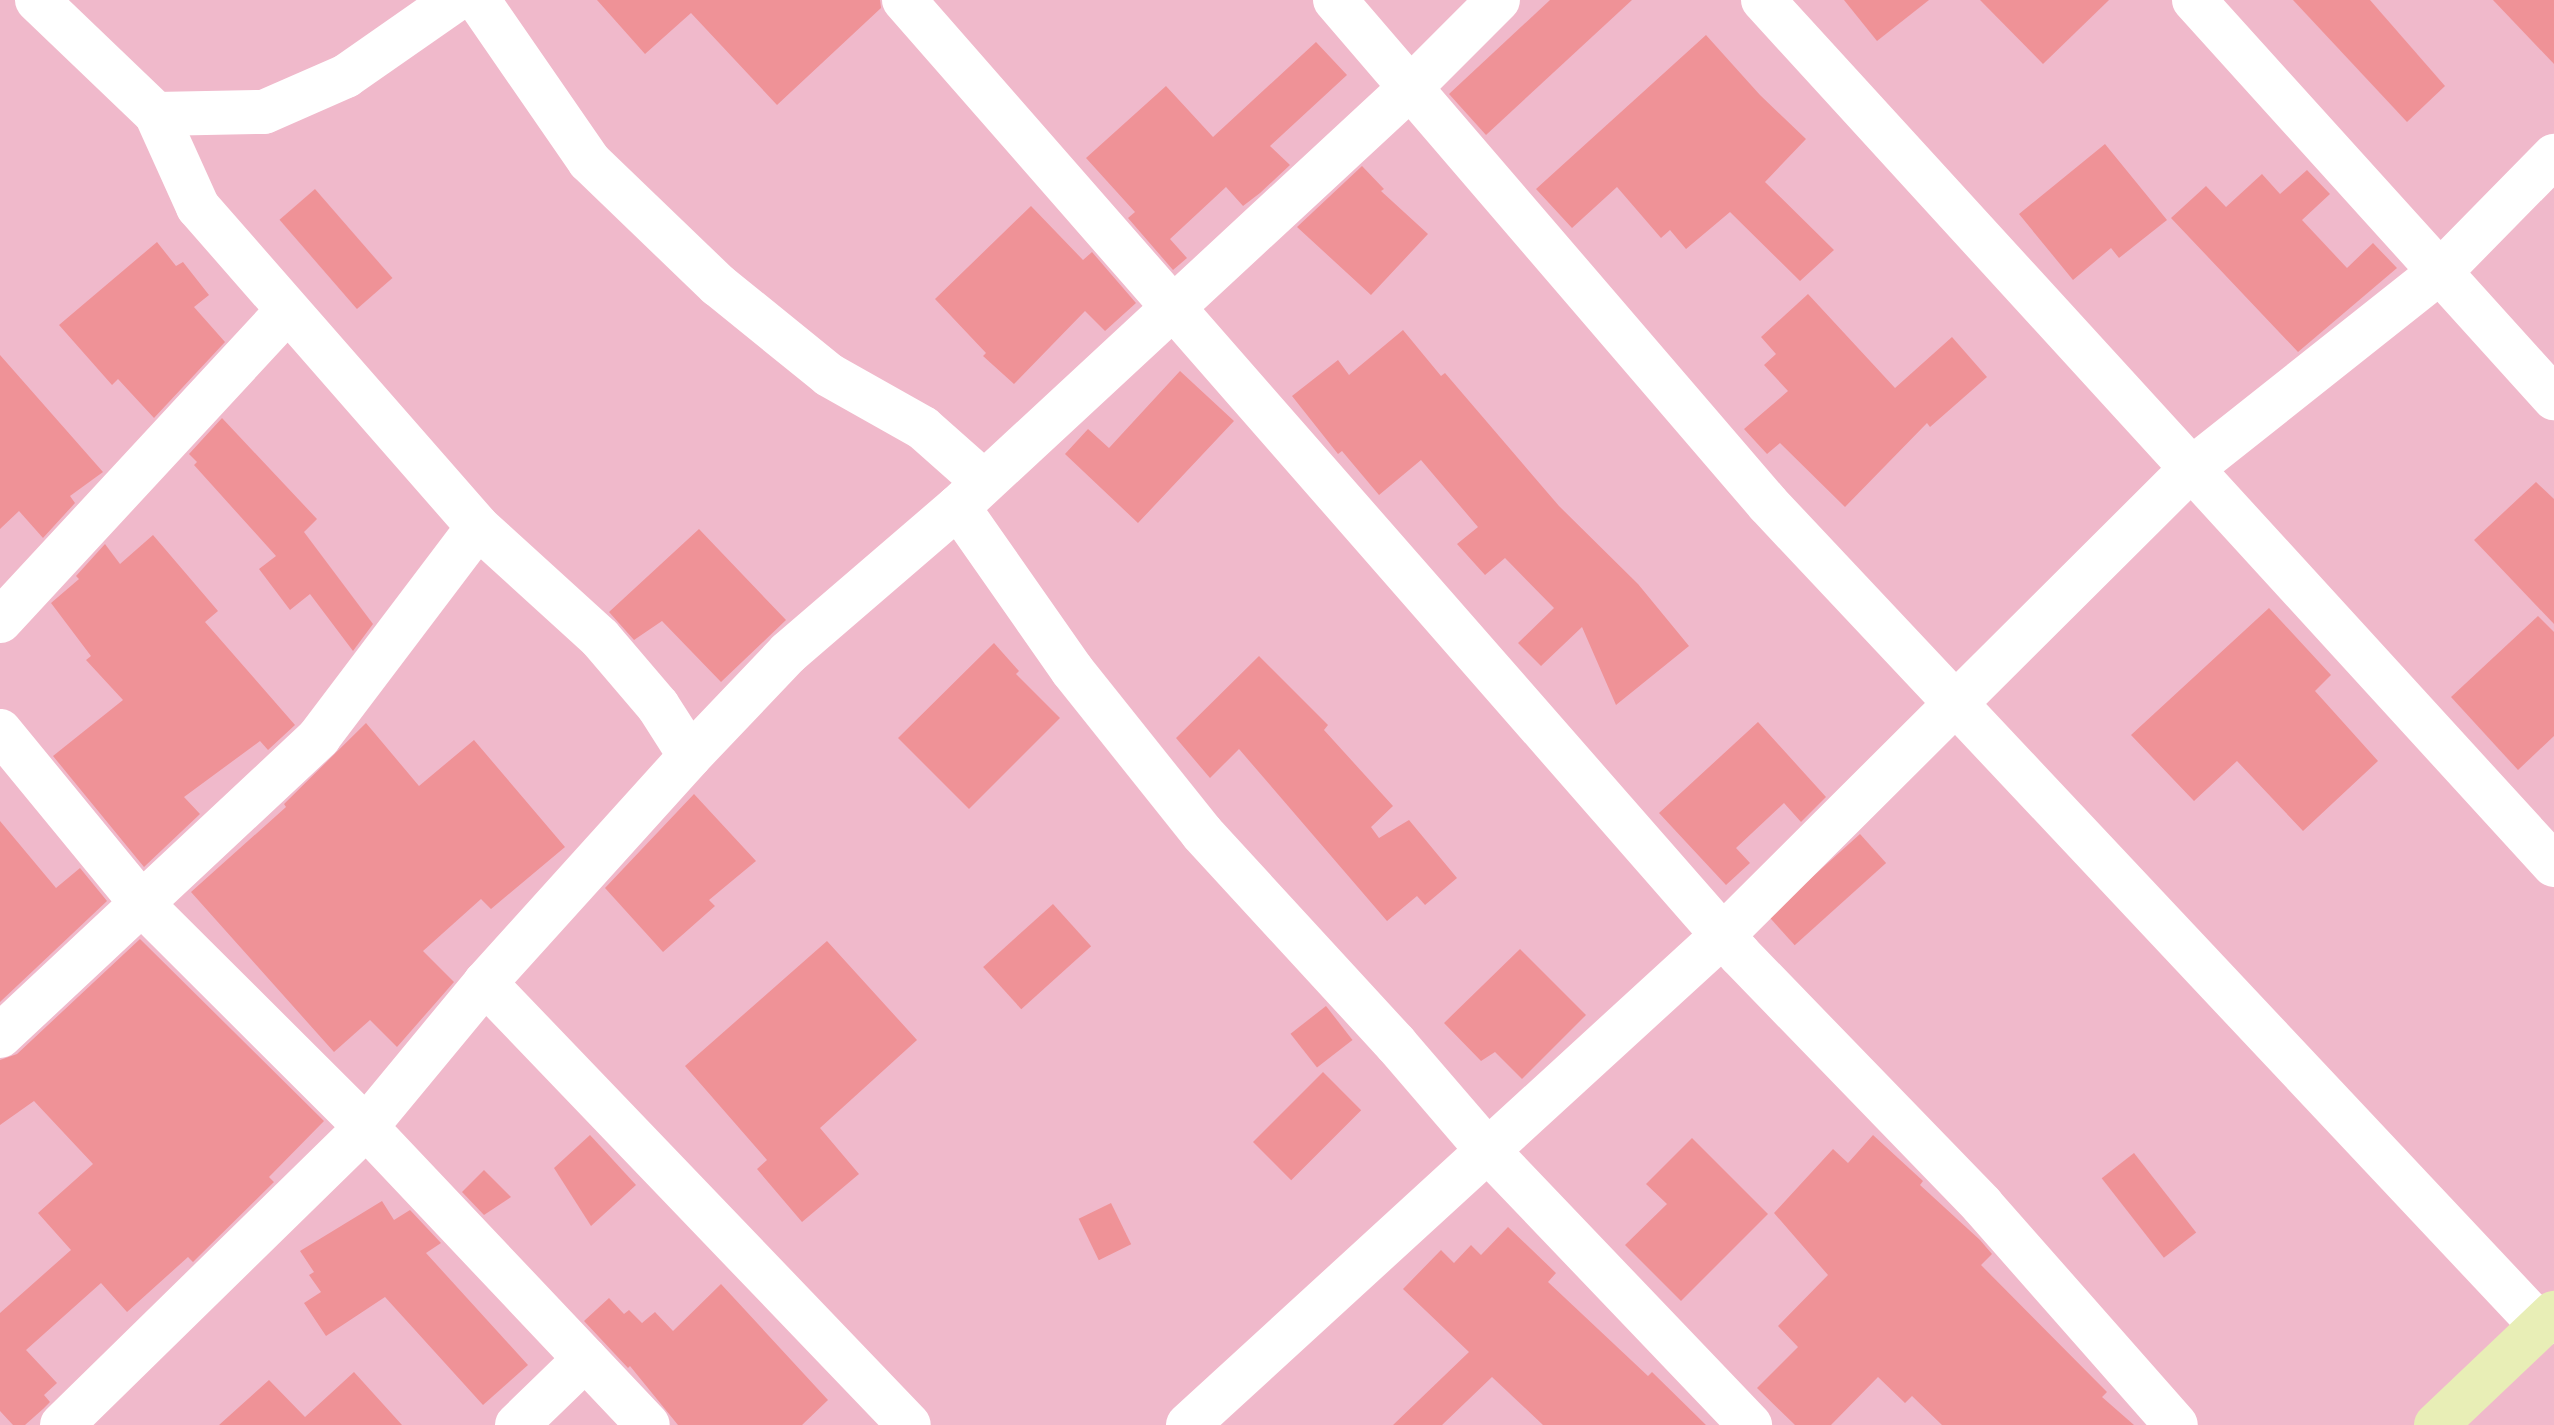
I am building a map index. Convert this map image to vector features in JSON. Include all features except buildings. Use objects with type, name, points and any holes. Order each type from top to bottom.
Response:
[{"type":"street","points":[[37,0],[156,114],[198,207],[478,527],[600,638],[658,706],[690,756]]},
{"type":"street","points":[[156,114],[264,112],[346,76],[455,0]]},
{"type":"street","points":[[478,0],[589,161],[707,275],[829,375],[923,428],[971,495],[1072,670],[1202,833],[1396,1044],[1489,1152],[1750,1425]]},
{"type":"street","points":[[904,0],[1740,955],[1982,1205],[2176,1425]]},
{"type":"street","points":[[1335,0],[1768,504],[2548,1320],[2436,1425]]},
{"type":"street","points":[[62,1425],[366,1127],[485,983],[690,756],[788,653],[971,495],[1170,307],[1411,87],[1498,0]]},
{"type":"street","points":[[1763,0],[2554,865]]},
{"type":"street","points":[[2194,0],[2554,398]]},
{"type":"street","points":[[1188,1425],[1724,934],[1959,704],[2190,470],[2440,272],[2554,156]]},
{"type":"street","points":[[0,621],[287,311]]},
{"type":"street","points":[[0,1036],[319,737],[478,527]]},
{"type":"street","points":[[0,731],[142,904],[366,1127],[648,1425]]},
{"type":"street","points":[[485,983],[909,1425]]},
{"type":"street","points":[[517,1425],[585,1359]]}]
